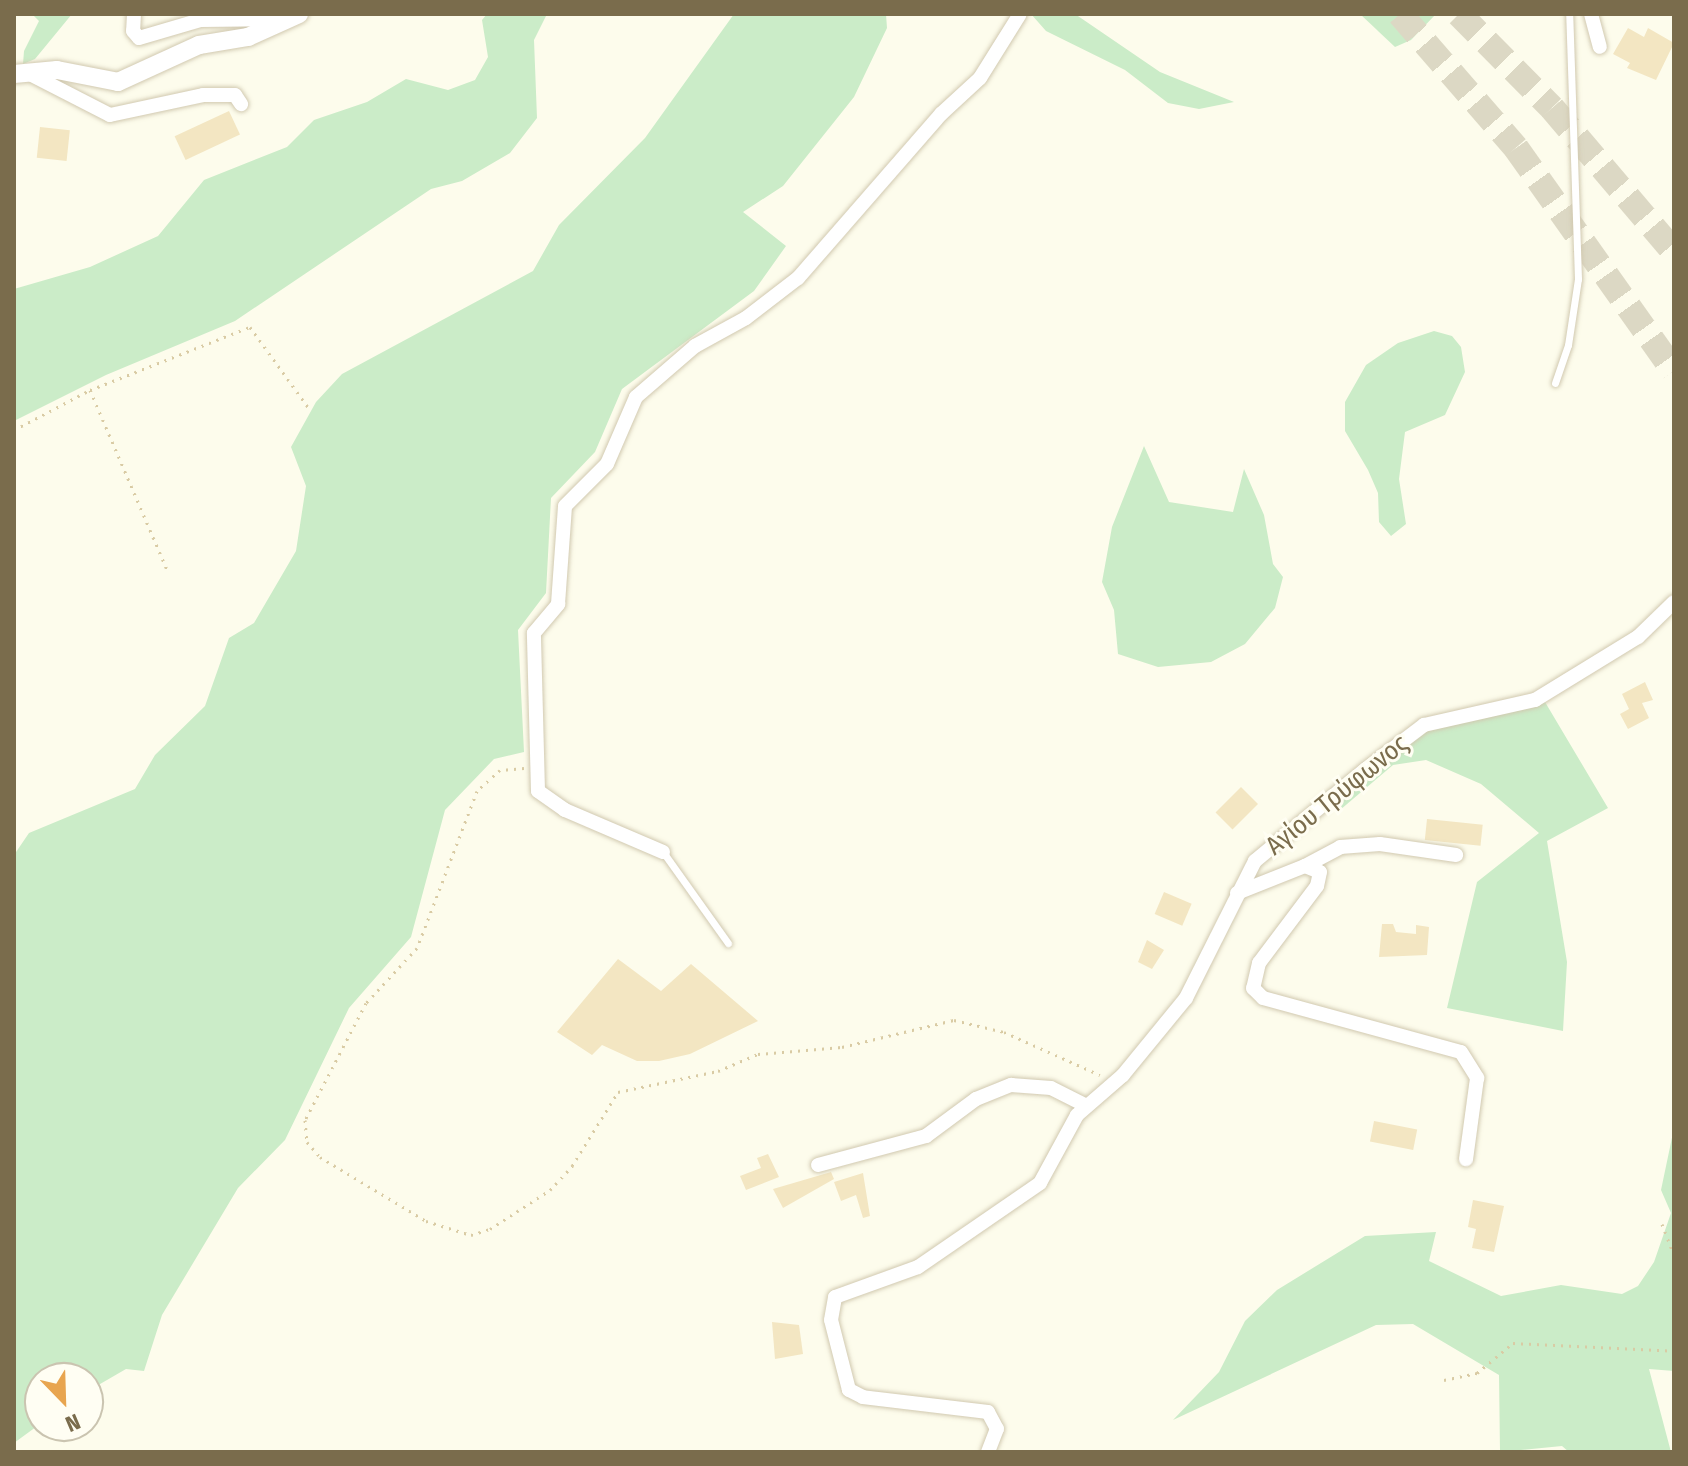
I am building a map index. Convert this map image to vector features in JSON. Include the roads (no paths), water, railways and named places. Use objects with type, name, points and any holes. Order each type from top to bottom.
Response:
[{"type":"street","points":[[134,14],[133,31],[139,38],[200,20],[294,16]]},
{"type":"street","points":[[663,852],[565,810],[538,791],[534,633],[558,604],[565,506],[607,464],[636,397],[695,346],[746,318],[798,278],[941,114],[985,72],[1020,14]]},
{"type":"street","points":[[1591,14],[1600,47]]},
{"type":"street","points":[[19,72],[57,70],[118,82],[199,45],[248,37],[294,16]]},
{"type":"street","points":[[19,72],[110,115],[203,95],[235,95],[241,104]]},
{"type":"street","name":"Αγίου Τρύφωνος","points":[[988,1452],[997,1429],[988,1412],[852,1393],[843,1377],[831,1306],[843,1291],[918,1267],[1027,1195],[1047,1175],[1068,1130],[1087,1106],[1116,1082],[1193,988],[1236,893],[1255,861],[1424,725],[1535,700],[1638,637],[1674,602]]},
{"type":"street","points":[[1236,893],[1305,866],[1340,847],[1380,844],[1456,855]]},
{"type":"street","points":[[1305,866],[1320,872],[1317,886],[1259,963],[1251,980],[1254,992],[1461,1052],[1478,1085],[1466,1159]]},
{"type":"street","points":[[818,1165],[926,1136],[976,1099],[1011,1085],[1051,1088],[1087,1106]]},
{"type":"lane","points":[[1555,383],[1568,345],[1578,279],[1569,14]]},
{"type":"lane","points":[[663,852],[728,943]]},
{"type":"tunnel","points":[[1400,14],[1516,148],[1674,371]]},
{"type":"tunnel","points":[[1459,14],[1552,108],[1674,252]]}]
